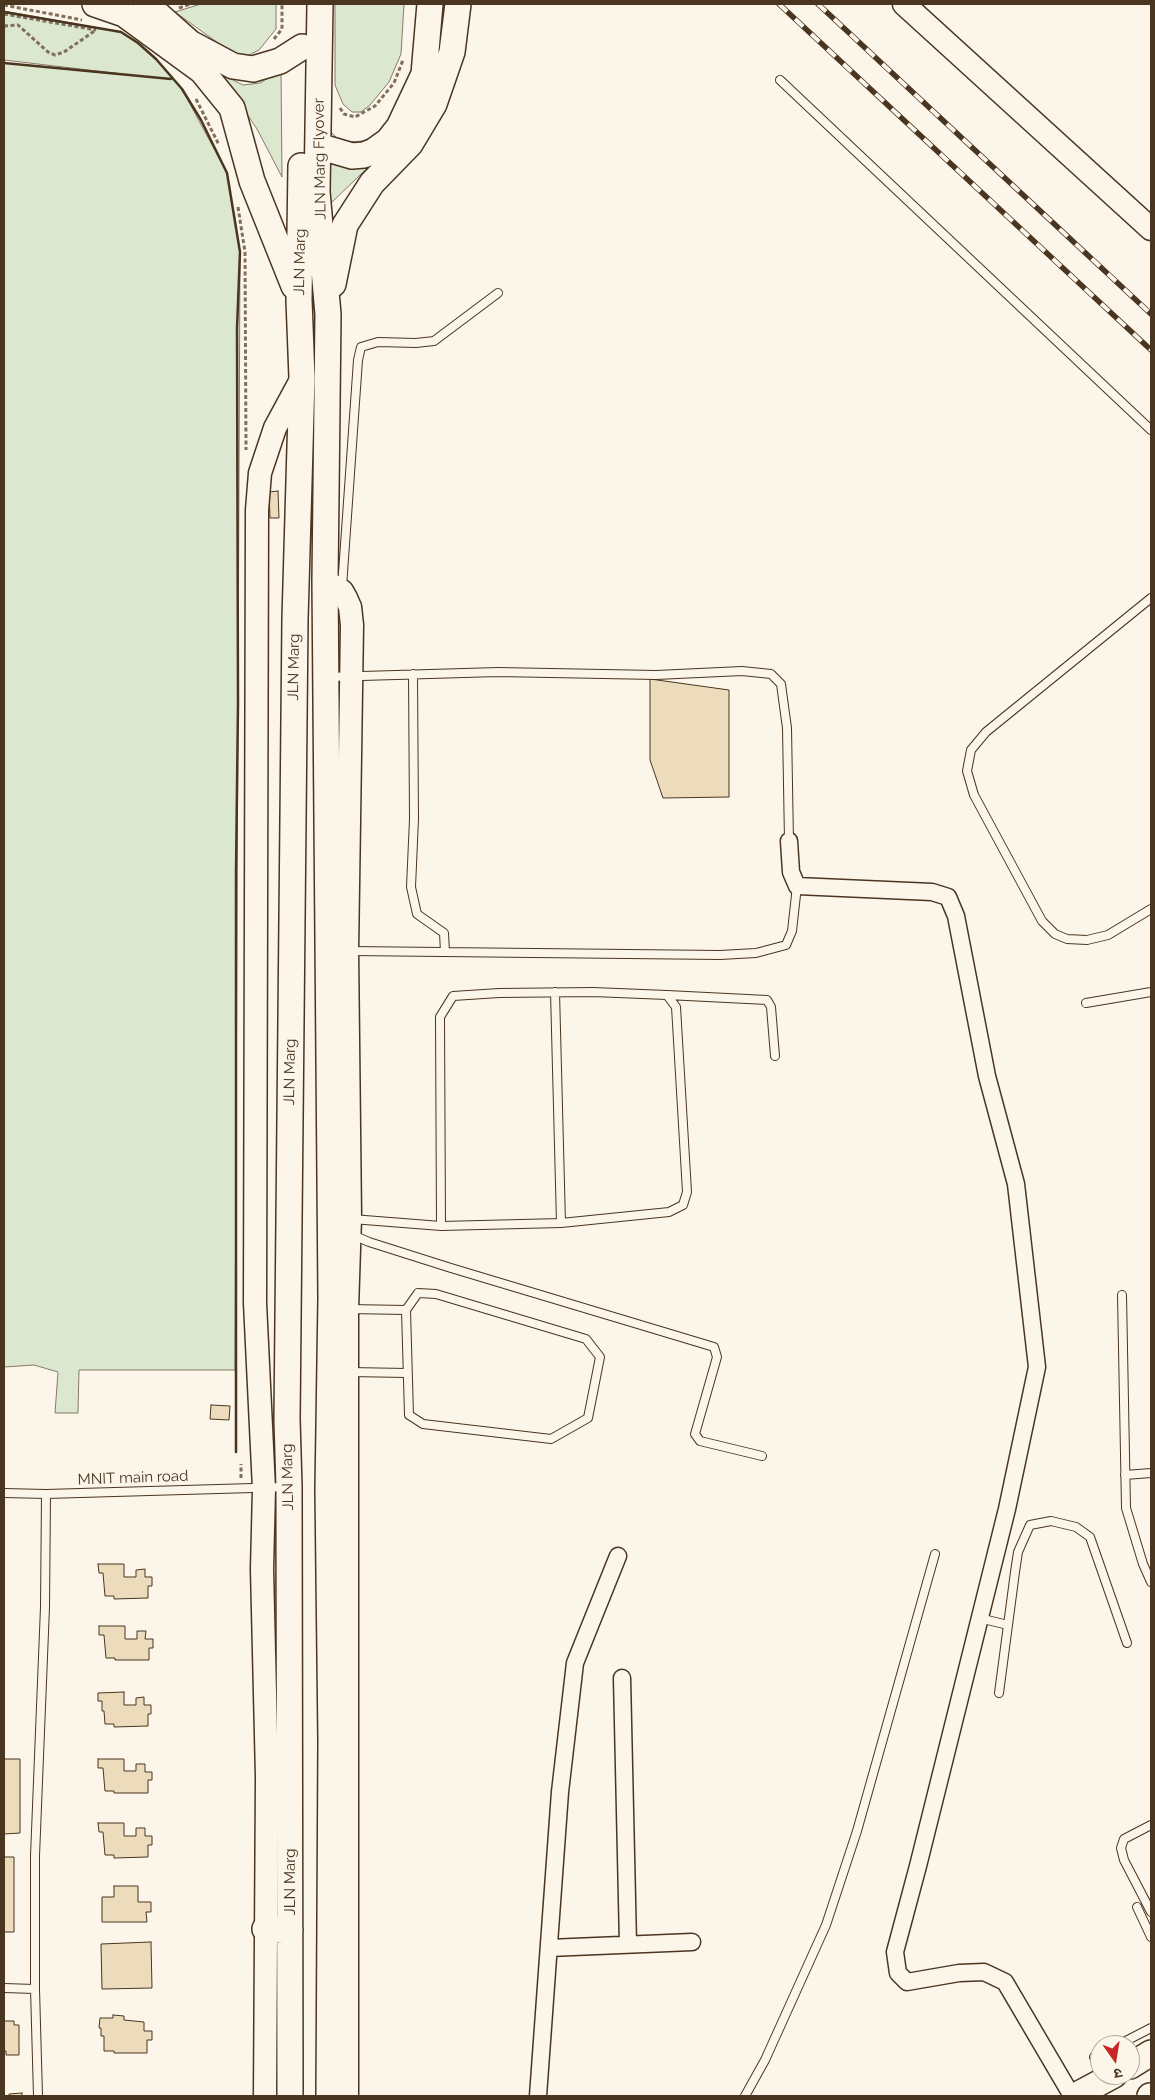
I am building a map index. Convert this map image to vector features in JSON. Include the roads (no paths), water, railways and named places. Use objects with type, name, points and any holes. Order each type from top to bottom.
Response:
[{"type":"main road","points":[[146,4],[190,43],[233,66],[253,69],[280,61],[302,47],[305,9]]},
{"type":"main road","points":[[318,146],[352,156],[364,155],[374,151],[388,141],[399,127],[424,74],[430,4]]},
{"type":"main road","points":[[328,314],[345,225],[372,183],[410,144],[434,104],[452,52],[458,4]]},
{"type":"main road","name":"JLN Marg Flyover","points":[[305,9],[318,146],[318,192],[328,314]]},
{"type":"main road","points":[[93,13],[124,14],[202,71],[232,108],[252,181],[299,300]]},
{"type":"main road","name":"JLN Marg","points":[[290,2096],[289,1487],[287,1420],[295,639],[302,378],[299,300],[302,47]]},
{"type":"main road","name":"JLN Marg","points":[[328,314],[333,586],[326,677],[338,951],[340,1223],[338,1489],[331,1741],[329,2096]]},
{"type":"main road","points":[[331,1741],[337,1762],[348,1829]]},
{"type":"main road","points":[[265,1929],[290,1930]]},
{"type":"main road","points":[[1140,2060],[1151,2053]]},
{"type":"main road","points":[[1074,2096],[1090,2085]]},
{"type":"street","points":[[904,4],[1151,229]]},
{"type":"street","points":[[265,2096],[266,1777],[262,1569],[264,1489],[255,1303],[257,510],[260,473],[276,428],[302,378]]},
{"type":"street","points":[[333,586],[350,607],[352,677],[338,951]]},
{"type":"street","points":[[788,841],[791,872],[797,886],[932,892],[948,897],[956,916],[987,1076],[1016,1184],[1037,1367],[980,1618],[896,1952],[898,1973],[907,1982],[984,1972],[1005,1982],[1074,2096]]},
{"type":"street","points":[[340,1223],[347,1309],[348,1372],[338,1489],[348,1829],[347,2096]]},
{"type":"street","points":[[538,2096],[560,1792],[576,1663],[618,1556]]},
{"type":"street","points":[[622,1678],[628,1944]]},
{"type":"street","points":[[549,1948],[692,1942]]},
{"type":"lane","points":[[780,80],[1151,430]]},
{"type":"lane","points":[[333,586],[345,526],[358,360],[361,347],[378,342],[395,341],[416,344],[434,341],[498,293]]},
{"type":"lane","points":[[1151,598],[986,732],[971,750],[968,771],[974,795],[1042,921],[1055,934],[1067,939],[1087,940],[1108,935],[1151,909]]},
{"type":"lane","points":[[326,677],[498,672],[656,675],[742,671],[771,674],[781,684],[788,728],[788,841]]},
{"type":"lane","points":[[413,674],[414,819],[412,887],[417,914],[444,933],[444,952]]},
{"type":"lane","points":[[338,951],[720,955],[770,951],[786,946],[792,931],[797,886]]},
{"type":"lane","points":[[441,1226],[440,1016],[453,996],[555,992],[767,1000],[772,1006],[775,1056]]},
{"type":"lane","points":[[555,992],[561,1223]]},
{"type":"lane","points":[[1086,1003],[1151,992]]},
{"type":"lane","points":[[340,1223],[441,1226],[561,1223],[669,1212],[683,1205],[687,1192],[676,1007],[667,995]]},
{"type":"lane","points":[[340,1223],[369,1242],[714,1347],[717,1357],[695,1434],[700,1440],[762,1456]]},
{"type":"lane","points":[[418,1293],[436,1294],[586,1339],[600,1357],[588,1418],[551,1439],[423,1424],[409,1415],[407,1373],[406,1310],[418,1293]]},
{"type":"lane","points":[[1122,1295],[1126,1508],[1143,1564],[1151,1582]]},
{"type":"lane","points":[[347,1309],[406,1310]]},
{"type":"lane","points":[[348,1372],[407,1373]]},
{"type":"lane","points":[[1125,1475],[1151,1473]]},
{"type":"lane","name":"MNIT main road","points":[[4,1493],[46,1494],[289,1487]]},
{"type":"lane","points":[[38,2096],[35,1989],[35,1856],[45,1607],[46,1494]]},
{"type":"lane","points":[[1000,1693],[1015,1572],[1023,1538],[1030,1525],[1051,1521],[1076,1527],[1090,1537],[1127,1643]]},
{"type":"lane","points":[[745,2096],[765,2060],[826,1924],[857,1831],[935,1554]]},
{"type":"lane","points":[[980,1618],[1008,1625]]},
{"type":"lane","points":[[1151,1825],[1124,1839],[1121,1848],[1124,1860],[1151,1912]]},
{"type":"lane","points":[[1137,1907],[1151,1937]]},
{"type":"lane","points":[[4,1988],[35,1989]]},
{"type":"lane","points":[[1137,2035],[1151,2028]]},
{"type":"railway","points":[[779,4],[1151,350]]},
{"type":"railway","points":[[818,4],[1151,314]]}]
